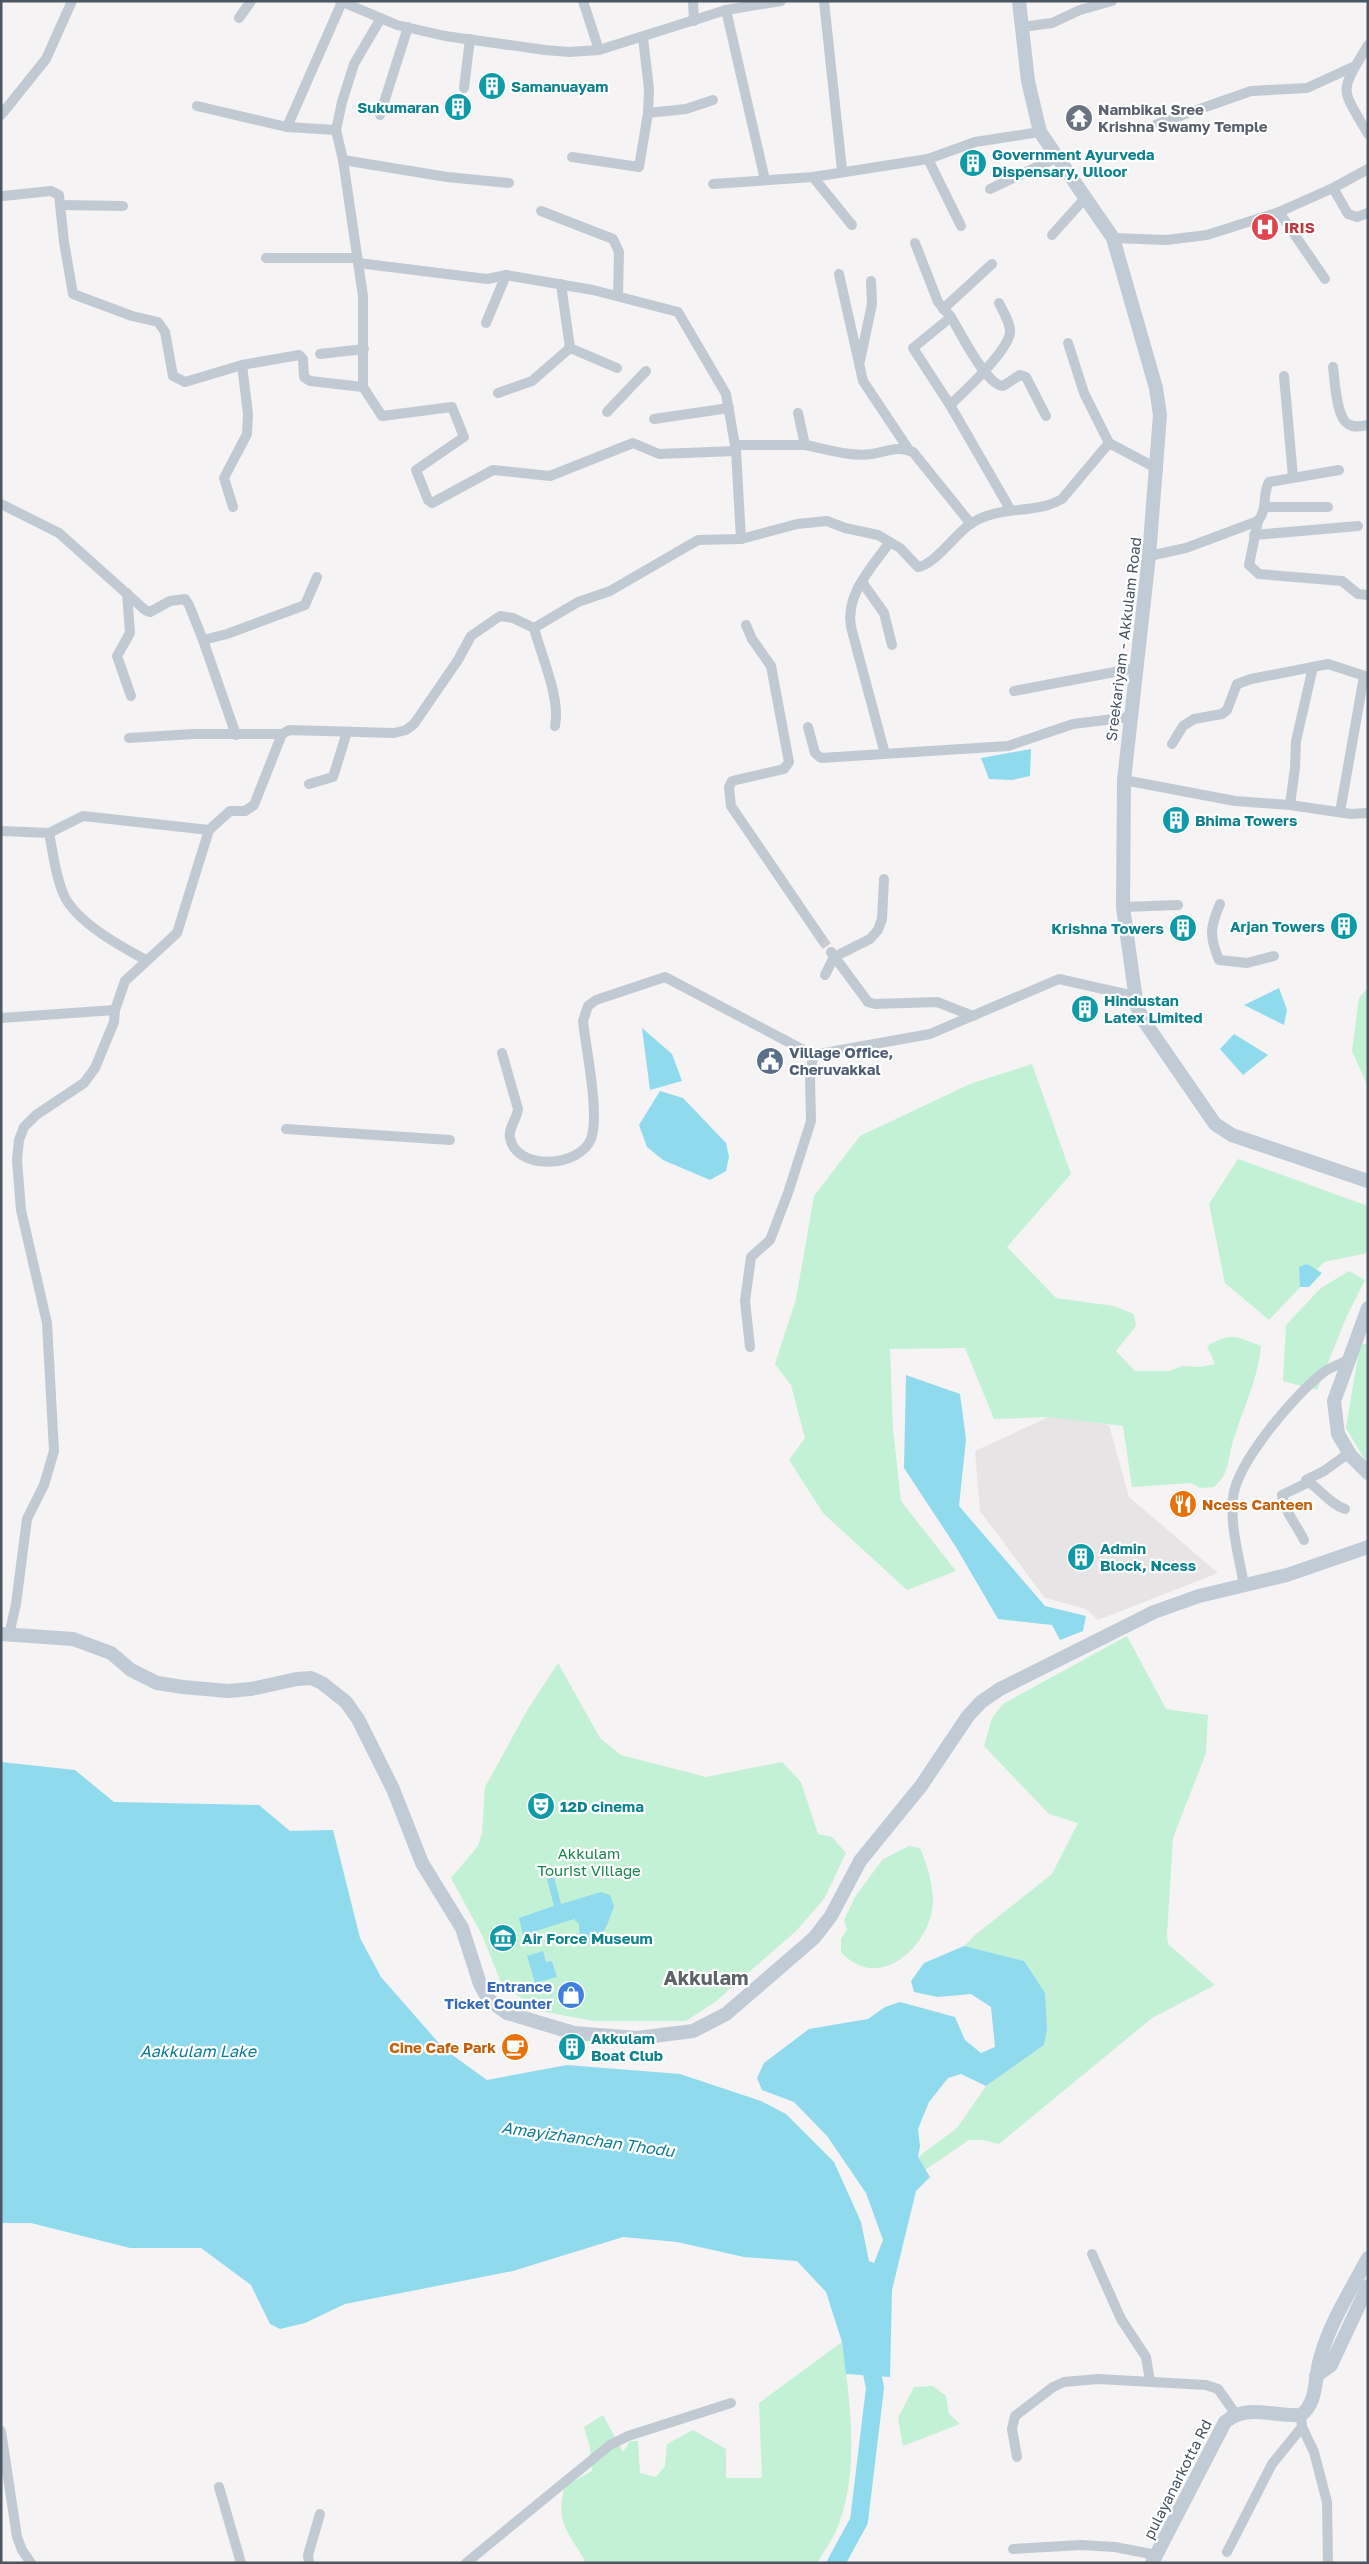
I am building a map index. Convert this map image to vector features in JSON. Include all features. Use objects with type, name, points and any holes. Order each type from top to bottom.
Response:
[{"type":"main road","name":"Sreekariyam - Akkulam Road","points":[[1019,1],[1028,81],[1040,132],[1113,238],[1156,388],[1160,415],[1158,469],[1124,780],[1123,907],[1134,996],[1144,1021],[1215,1124],[1232,1135],[1368,1180]]},
{"type":"main road","points":[[1368,1308],[1334,1401],[1338,1434],[1349,1453],[1368,1473]]},
{"type":"main road","points":[[5,1634],[73,1639],[111,1653],[131,1670],[157,1683],[228,1691],[251,1689],[297,1679],[311,1678],[322,1683],[346,1702],[358,1719],[393,1789],[422,1863],[462,1928],[480,1984],[488,1999],[507,2013],[565,2031],[637,2038],[692,2031],[726,2014],[814,1938],[831,1916],[860,1861],[921,1786],[968,1716],[981,1702],[1000,1689],[1154,1612],[1199,1596],[1287,1575],[1368,1547]]},
{"type":"main road","points":[[1235,2413],[1248,2411],[1288,2416],[1301,2421],[1312,2403],[1320,2358],[1341,2307],[1368,2258]]},
{"type":"main road","points":[[1316,2376],[1331,2365],[1368,2286]]},
{"type":"main road","name":"pulayanarkotta Rd","points":[[1154,2559],[1219,2431],[1235,2413]]},
{"type":"street","points":[[1,115],[46,60],[72,1]]},
{"type":"street","points":[[239,18],[251,1]]},
{"type":"street","points":[[583,1],[599,50]]},
{"type":"street","points":[[693,1],[694,21]]},
{"type":"street","points":[[287,126],[341,2],[408,27],[470,39],[545,50],[599,50],[643,38],[726,10],[781,1]]},
{"type":"street","points":[[824,1],[842,170]]},
{"type":"street","points":[[1022,27],[1052,23],[1080,10],[1111,1]]},
{"type":"street","points":[[726,10],[765,180]]},
{"type":"street","points":[[381,18],[354,64],[342,102],[336,130],[343,160],[363,296],[363,388],[382,416],[452,407],[464,437],[416,470],[428,500],[432,502],[493,470],[550,476],[633,443],[659,454],[805,445],[855,454],[868,454],[893,449],[909,450]]},
{"type":"street","points":[[380,115],[408,27]]},
{"type":"street","points":[[572,157],[639,167],[648,113],[649,89],[643,38]]},
{"type":"street","points":[[464,88],[470,39]]},
{"type":"street","points":[[1368,46],[1348,77],[1345,92],[1368,134]]},
{"type":"street","points":[[1157,124],[1252,91],[1307,88],[1355,66]]},
{"type":"street","points":[[648,113],[686,109],[713,100]]},
{"type":"street","points":[[197,106],[287,126],[336,130]]},
{"type":"street","points":[[713,184],[813,177],[842,170],[928,159],[975,142],[1040,132]]},
{"type":"street","points":[[990,189],[1058,158]]},
{"type":"street","points":[[928,159],[961,226]]},
{"type":"street","points":[[343,160],[447,177],[509,183]]},
{"type":"street","points":[[1113,238],[1194,238],[1279,212],[1333,188],[1368,169]]},
{"type":"street","points":[[813,177],[852,224]]},
{"type":"street","points":[[1333,188],[1351,217],[1368,213]]},
{"type":"street","points":[[2,195],[51,191],[59,195],[64,242],[73,294],[132,316],[158,322],[165,332],[173,376],[179,380],[185,382],[242,365],[299,355],[303,359],[304,377],[310,381],[363,388]]},
{"type":"street","points":[[1052,235],[1086,197]]},
{"type":"street","points":[[60,205],[124,206]]},
{"type":"street","points":[[541,211],[613,239],[619,252],[618,296]]},
{"type":"street","points":[[1279,212],[1325,279]]},
{"type":"street","points":[[915,244],[943,308],[985,372],[998,386],[1003,386],[1020,375],[1026,377],[1046,416]]},
{"type":"street","points":[[266,258],[357,261],[487,279],[506,275],[618,296],[678,312],[726,394],[735,448],[741,539]]},
{"type":"street","points":[[943,308],[992,264]]},
{"type":"street","points":[[839,274],[865,386],[909,450],[971,524]]},
{"type":"street","points":[[486,323],[506,275]]},
{"type":"street","points":[[860,365],[872,304],[871,281]]},
{"type":"street","points":[[561,284],[570,348]]},
{"type":"street","points":[[950,405],[985,372],[1010,333],[1000,303]]},
{"type":"street","points":[[950,317],[912,348],[950,405],[1010,509]]},
{"type":"street","points":[[1068,343],[1084,393],[1109,442],[1158,469]]},
{"type":"street","points":[[570,348],[616,368]]},
{"type":"street","points":[[498,393],[532,381],[570,348]]},
{"type":"street","points":[[320,354],[364,349]]},
{"type":"street","points":[[233,507],[224,478],[247,434],[248,414],[242,365]]},
{"type":"street","points":[[1333,367],[1340,415],[1348,424],[1354,426],[1368,425]]},
{"type":"street","points":[[607,412],[646,371]]},
{"type":"street","points":[[1284,376],[1293,477]]},
{"type":"street","points":[[654,419],[728,408]]},
{"type":"street","points":[[798,413],[805,445]]},
{"type":"street","points":[[534,628],[578,602],[610,591],[698,540],[741,539],[797,524],[827,521],[844,528],[878,535],[900,548],[918,567],[927,566],[941,549],[971,524],[1010,509],[1052,506],[1062,499],[1109,442]]},
{"type":"street","points":[[1339,470],[1268,482],[1265,488],[1264,513],[1258,521],[1249,565],[1254,572],[1259,574],[1342,581],[1358,594],[1368,595]]},
{"type":"street","points":[[1,504],[59,533],[150,612],[170,602],[185,599],[190,605],[236,735]]},
{"type":"street","points":[[1264,507],[1328,507]]},
{"type":"street","points":[[1149,556],[1186,548],[1258,521]]},
{"type":"street","points":[[1254,535],[1358,526]]},
{"type":"street","points":[[884,754],[850,618],[851,603],[862,582],[890,542]]},
{"type":"street","points":[[203,640],[227,634],[305,605],[316,577]]},
{"type":"street","points":[[862,582],[884,613],[892,645]]},
{"type":"street","points":[[127,593],[130,633],[117,656],[132,696]]},
{"type":"street","points":[[129,738],[193,734],[282,734],[289,730],[394,733],[406,730],[420,716],[458,660],[471,636],[500,616],[513,618],[534,628],[554,694],[557,715],[555,726]]},
{"type":"street","points":[[746,625],[752,639],[771,666],[788,762],[784,769],[732,782],[729,786],[732,806],[822,938]]},
{"type":"street","points":[[1172,744],[1184,726],[1194,719],[1222,714],[1227,710],[1237,684],[1251,679],[1328,664],[1366,677],[1340,812]]},
{"type":"street","points":[[1290,805],[1295,768],[1296,741],[1313,667]]},
{"type":"street","points":[[1014,692],[1136,668]]},
{"type":"street","points":[[808,727],[818,757],[1008,746],[1073,724],[1130,717]]},
{"type":"street","points":[[309,784],[333,777],[347,732]]},
{"type":"street","points":[[5,1634],[16,1604],[27,1519],[44,1485],[54,1451],[47,1322],[21,1210],[17,1160],[19,1140],[24,1128],[36,1115],[84,1083],[95,1068],[114,1022],[115,1010],[125,980],[177,932],[209,830],[214,823],[230,811],[245,811],[254,805],[282,734]]},
{"type":"street","points":[[1124,780],[1235,801],[1290,805],[1340,812],[1368,813]]},
{"type":"street","points":[[1,831],[49,832],[83,816],[209,830]]},
{"type":"street","points":[[49,832],[63,894],[80,916],[123,948],[146,960]]},
{"type":"street","points":[[825,975],[832,955],[870,939],[878,930],[882,919],[884,879]]},
{"type":"street","points":[[1220,904],[1212,923],[1214,948],[1219,960],[1247,963],[1274,956]]},
{"type":"street","points":[[1123,907],[1178,905]]},
{"type":"street","points":[[832,955],[868,1002],[875,1004],[937,1002],[973,1016]]},
{"type":"street","points":[[502,1053],[518,1109],[518,1116],[510,1132],[510,1139],[519,1154],[539,1162],[561,1161],[576,1154],[590,1141],[594,1121],[583,1021],[588,1006],[596,1000],[665,977],[813,1055],[930,1034],[1059,980],[1134,996]]},
{"type":"street","points":[[1,1018],[115,1010]]},
{"type":"street","points":[[750,1347],[746,1302],[751,1256],[770,1240],[788,1193],[811,1121],[810,1077],[813,1055]]},
{"type":"street","points":[[286,1129],[450,1140]]},
{"type":"street","points":[[1244,1585],[1232,1512],[1233,1495],[1238,1477],[1259,1444],[1292,1404],[1324,1372],[1348,1360]]},
{"type":"street","points":[[1345,1509],[1335,1505],[1322,1490],[1306,1480],[1324,1471],[1349,1453]]},
{"type":"street","points":[[1304,1540],[1297,1524],[1284,1509],[1282,1495],[1309,1482]]},
{"type":"street","points":[[1092,2254],[1121,2319],[1146,2357],[1150,2381]]},
{"type":"street","points":[[1017,2457],[1012,2429],[1015,2416],[1053,2387],[1070,2380],[1150,2381],[1213,2386],[1224,2395],[1235,2413]]},
{"type":"street","points":[[466,2563],[610,2445],[628,2436],[731,2403]]},
{"type":"street","points":[[1227,2552],[1272,2464],[1301,2421]]},
{"type":"street","points":[[1301,2421],[1314,2452],[1327,2502],[1328,2563]]},
{"type":"street","points":[[1,2432],[17,2537],[22,2550],[31,2563]]},
{"type":"street","points":[[219,2487],[242,2563]]},
{"type":"street","points":[[309,2563],[308,2555],[320,2514]]},
{"type":"street","points":[[1013,2549],[1081,2545],[1115,2547],[1154,2559]]},
{"type":"shaded area","points":[[1053,1415],[1109,1425],[1129,1497],[1218,1573],[1098,1620],[1086,1609],[1045,1598],[980,1511],[975,1451]]},
{"type":"green space","points":[[1368,988],[1368,1087],[1352,1051],[1359,998]]},
{"type":"green space","points":[[1032,1064],[1071,1174],[1007,1247],[1056,1298],[1114,1306],[1134,1314],[1136,1326],[1116,1351],[1135,1371],[1169,1371],[1182,1366],[1200,1367],[1215,1364],[1207,1346],[1228,1337],[1239,1338],[1261,1346],[1257,1370],[1234,1438],[1226,1471],[1214,1487],[1200,1488],[1191,1483],[1132,1487],[1123,1426],[1049,1417],[994,1419],[965,1348],[890,1349],[893,1429],[901,1501],[956,1571],[907,1590],[823,1513],[789,1460],[805,1438],[791,1385],[775,1364],[796,1299],[814,1196],[860,1136],[970,1084]]},
{"type":"green space","points":[[1238,1159],[1368,1206],[1368,1253],[1324,1262],[1269,1320],[1225,1283],[1209,1204]]},
{"type":"green space","points":[[1349,1271],[1365,1280],[1346,1318],[1317,1390],[1283,1381],[1286,1325],[1321,1288]]},
{"type":"green space","points":[[1360,1344],[1368,1344],[1368,1465],[1346,1428]]},
{"type":"green space","points":[[1127,1636],[1166,1709],[1208,1715],[1206,1753],[1173,1838],[1167,1935],[1168,1944],[1215,1985],[1152,2018],[999,2144],[983,2140],[969,2140],[925,2170],[918,2157],[957,2128],[986,2086],[1044,2045],[1024,1961],[964,1946],[975,1935],[1052,1874],[1078,1823],[1049,1814],[984,1746],[992,1718],[1003,1704]]},
{"type":"green space","name":"Akkulam Tourist Village","points":[[558,1663],[600,1738],[621,1755],[706,1777],[782,1762],[801,1782],[818,1834],[832,1837],[846,1853],[824,1899],[796,1931],[715,2002],[686,2021],[594,2021],[540,2011],[502,1985],[482,1935],[451,1878],[478,1846],[482,1833],[485,1787],[528,1709]]},
{"type":"green space","points":[[909,1846],[920,1848],[930,1879],[933,1904],[927,1926],[909,1952],[897,1962],[883,1967],[869,1968],[855,1963],[841,1952],[841,1939],[847,1930],[844,1920],[855,1897],[883,1859]]},
{"type":"green space","points":[[842,2342],[850,2414],[851,2463],[843,2511],[835,2533],[817,2563],[586,2563],[565,2528],[561,2510],[565,2486],[592,2471],[590,2447],[584,2427],[603,2415],[623,2452],[630,2441],[638,2441],[640,2473],[656,2477],[665,2466],[667,2444],[693,2430],[726,2449],[726,2478],[762,2478],[759,2403]]},
{"type":"green space","points":[[933,2386],[946,2396],[949,2414],[960,2424],[903,2446],[898,2418],[914,2387]]},
{"type":"water","points":[[1031,749],[1030,776],[1012,780],[989,779],[981,758]]},
{"type":"water","points":[[1279,988],[1287,1010],[1284,1025],[1244,1005]]},
{"type":"water","points":[[642,1028],[672,1054],[682,1081],[650,1090]]},
{"type":"water","points":[[1234,1034],[1268,1055],[1243,1075],[1220,1049]]},
{"type":"water","points":[[660,1091],[683,1098],[726,1143],[729,1157],[726,1171],[710,1180],[663,1160],[647,1147],[639,1125]]},
{"type":"water","points":[[1307,1264],[1322,1273],[1309,1287],[1300,1287],[1299,1267]]},
{"type":"water","points":[[906,1375],[960,1394],[966,1439],[959,1506],[1045,1606],[1086,1616],[1083,1631],[1060,1640],[1052,1625],[998,1619],[956,1547],[904,1468]]},
{"type":"water","name":"Aakkulam Lake","points":[[1,1762],[75,1770],[114,1802],[259,1805],[290,1831],[333,1830],[360,1938],[381,1977],[444,2049],[487,2080],[567,2065],[680,2074],[761,2101],[786,2114],[834,2162],[861,2222],[869,2261],[874,2263],[883,2240],[866,2193],[827,2136],[794,2102],[762,2090],[757,2078],[764,2063],[809,2029],[868,2019],[885,2007],[900,2002],[955,2017],[965,2040],[981,2053],[995,2047],[991,2007],[971,1994],[938,1997],[914,1992],[911,1981],[924,1963],[964,1946],[1024,1961],[1045,1993],[1047,2029],[1044,2045],[986,2086],[961,2074],[948,2078],[929,2102],[918,2129],[920,2146],[918,2157],[930,2177],[916,2191],[892,2290],[890,2377],[846,2374],[842,2342],[826,2292],[797,2261],[744,2257],[677,2242],[623,2237],[513,2271],[345,2304],[305,2323],[280,2329],[270,2324],[251,2285],[201,2248],[130,2248],[31,2223],[1,2223]]},
{"type":"water","points":[[554,1877],[561,1904],[601,1892],[610,1895],[614,1906],[610,1919],[601,1935],[591,1943],[585,1945],[580,1942],[579,1924],[574,1919],[523,1935],[519,1918],[554,1906],[547,1879]]},
{"type":"water","points":[[543,1951],[546,1962],[552,1961],[557,1977],[535,1983],[527,1956]]},
{"type":"waterway","name":"Amayizhanchan Thodu","points":[[836,2563],[859,2521],[875,2388],[868,2353]]},
{"type":"tunnel","points":[[821,938],[831,952]]},
{"type":"place","name":"Samanuayam","points":[[492,86]]},
{"type":"place","name":"Sukumaran","points":[[458,107]]},
{"type":"place","name":"Nambikal Sree Krishna Swamy Temple","points":[[1079,118]]},
{"type":"place","name":"Government Ayurveda Dispensary, Ulloor","points":[[973,163]]},
{"type":"place","name":"IRIS","points":[[1265,227]]},
{"type":"place","name":"Bhima Towers","points":[[1176,820]]},
{"type":"place","name":"Arjan Towers","points":[[1344,926]]},
{"type":"place","name":"Krishna Towers","points":[[1183,928]]},
{"type":"place","name":"Hindustan Latex Limited","points":[[1085,1009]]},
{"type":"place","name":"Village Office, Cheruvakkal","points":[[770,1061]]},
{"type":"place","name":"Ncess Canteen","points":[[1183,1504]]},
{"type":"place","name":"Admin Block, Ncess","points":[[1081,1557]]},
{"type":"place","name":"12D cinema","points":[[541,1806]]},
{"type":"place","name":"Air Force Museum","points":[[503,1938]]},
{"type":"place","name":"Entrance Ticket Counter","points":[[571,1995]]},
{"type":"place","name":"Cine Cafe Park","points":[[515,2047]]},
{"type":"place","name":"Akkulam Boat Club","points":[[572,2047]]},
{"type":"district","name":"Akkulam","points":[[706,1977]]}]
